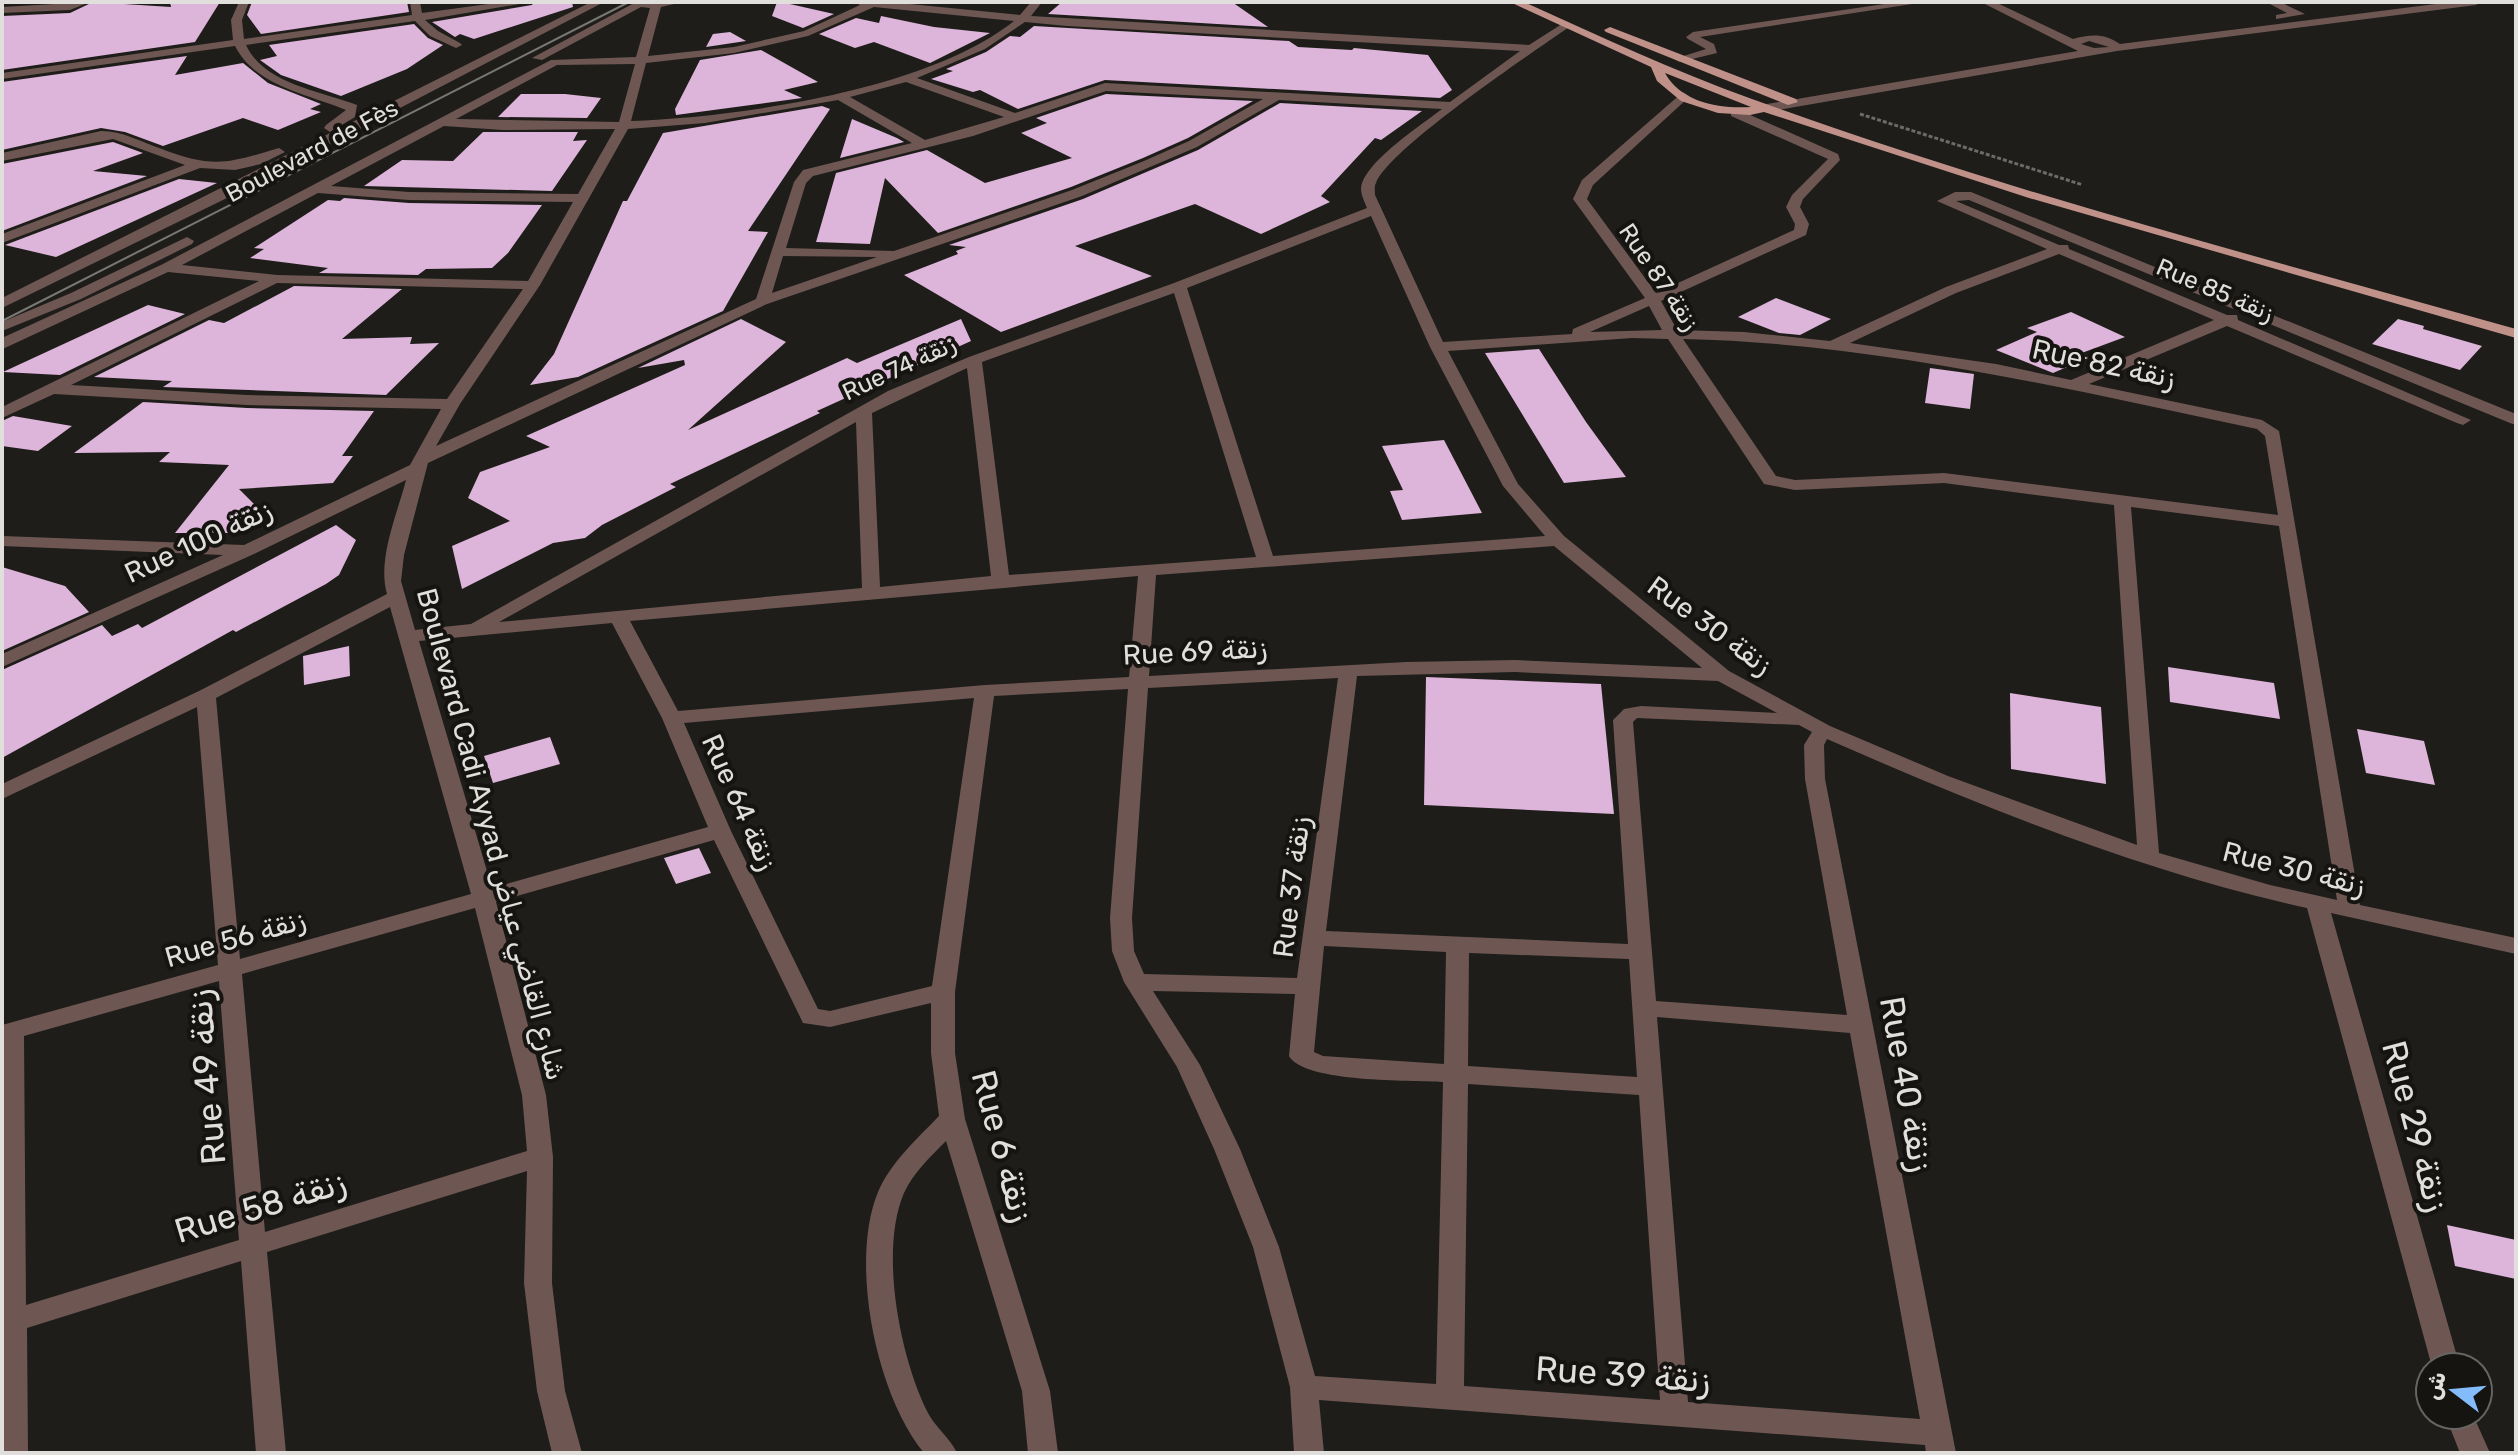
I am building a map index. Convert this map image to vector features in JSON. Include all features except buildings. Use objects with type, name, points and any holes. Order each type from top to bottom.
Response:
[{"type":"main road","points":[[1515,2],[1656,65],[1858,139],[2189,240],[2516,334]]},
{"type":"main road","points":[[1544,2],[1680,59],[1857,126],[1994,167]]},
{"type":"main road","points":[[1656,65],[1663,82],[1683,96],[1719,111],[1735,113],[1767,108]]},
{"type":"main road","points":[[2071,191],[2516,320]]},
{"type":"street","points":[[2,10],[70,7],[85,2]]},
{"type":"street","points":[[2,157],[87,138],[115,135],[195,166],[227,169],[262,160],[341,122],[353,108],[311,94],[261,70],[248,59],[238,42],[235,23],[244,2]]},
{"type":"street","points":[[415,2],[416,17],[430,32],[456,45]]},
{"type":"street","points":[[2,76],[526,2]]},
{"type":"street","name":"Boulevard de Fès","points":[[2,304],[599,2]]},
{"type":"street","points":[[614,2],[656,5],[678,2]]},
{"type":"street","points":[[858,2],[1025,20],[1530,48]]},
{"type":"street","points":[[422,119],[529,127],[624,124],[729,114],[839,96],[907,78],[972,51],[1025,20],[1037,2]]},
{"type":"street","points":[[1680,59],[1713,51],[1710,46],[1692,37],[1697,34],[1920,2]]},
{"type":"street","points":[[1986,2],[2079,48],[2095,52]]},
{"type":"street","points":[[2015,2],[2029,8]]},
{"type":"street","points":[[2228,34],[2214,26],[2300,14],[2271,2]]},
{"type":"street","points":[[1767,108],[2117,48],[2476,2]]},
{"type":"street","points":[[2,344],[166,268],[555,62],[641,60],[721,52],[768,43],[838,21],[872,4]]},
{"type":"street","name":"Boulevard de Fès","points":[[2,327],[120,276],[637,5]]},
{"type":"street","name":"Boulevard Cadi Ayyad شارع القاضي عياض","points":[[567,1453],[551,1391],[538,1283],[540,1157],[534,1095],[484,899],[394,598],[392,581],[395,555],[418,465],[452,404],[533,285],[624,124],[656,5]]},
{"type":"street","name":"Rue 30 زنقة","points":[[1565,25],[1454,106],[1377,172],[1368,184],[1373,210],[1438,347],[1511,486],[1558,540],[1722,675],[1813,725],[1941,781],[2149,857],[2317,904],[2516,946]]},
{"type":"street","points":[[2070,26],[2113,42],[2117,48]]},
{"type":"street","points":[[2072,43],[2080,38],[2097,38]]},
{"type":"street","points":[[907,78],[1017,118]]},
{"type":"street","points":[[762,301],[800,182],[808,173],[924,145],[1017,118],[1105,87],[1454,106]]},
{"type":"street","points":[[839,96],[924,145]]},
{"type":"street","name":"Rue 87 زنقة","points":[[1683,96],[1587,183],[1580,199],[1653,299],[1671,333],[1764,474],[1776,482],[1795,485],[1910,477],[1944,478],[2122,499]]},
{"type":"street","name":"Rue 100 زنقة","points":[[2,661],[248,550],[762,301],[906,253],[1149,164],[1193,144],[1276,97]]},
{"type":"street","points":[[1567,337],[1801,232],[1802,224],[1793,207],[1797,198],[1832,163],[1834,157],[1735,113]]},
{"type":"street","points":[[2,239],[195,166]]},
{"type":"street","points":[[318,189],[409,196],[584,198]]},
{"type":"street","name":"Rue 85 زنقة","points":[[2082,242],[1969,195],[1946,200],[1948,205],[2056,251],[2463,420]]},
{"type":"street","name":"Rue 74 زنقة","points":[[473,629],[864,409],[974,360],[1179,286],[1373,210]]},
{"type":"street","points":[[1832,346],[1939,295],[2082,242],[2516,420]]},
{"type":"street","points":[[780,252],[906,253]]},
{"type":"street","points":[[166,268],[277,279],[533,285]]},
{"type":"street","points":[[2,413],[277,279]]},
{"type":"street","points":[[1179,286],[1266,561]]},
{"type":"street","points":[[2073,385],[2247,312]]},
{"type":"street","name":"Rue 82 زنقة","points":[[1438,347],[1671,333],[1744,336],[1958,363],[2262,425],[2273,434],[2350,911]]},
{"type":"street","points":[[974,360],[1001,581]]},
{"type":"street","points":[[53,389],[247,400],[452,404]]},
{"type":"street","points":[[864,409],[871,592]]},
{"type":"street","points":[[2149,857],[2122,499],[2288,522]]},
{"type":"street","points":[[407,636],[1001,581],[1558,540]]},
{"type":"street","points":[[2,541],[248,550]]},
{"type":"street","points":[[1147,570],[1121,918],[1123,951],[1136,982],[1188,1065],[1227,1149],[1266,1247],[1304,1387],[1309,1453]]},
{"type":"street","points":[[2,792],[206,695],[394,598]]},
{"type":"street","name":"Rue 64 زنقة","points":[[618,616],[672,718],[720,831],[811,1017],[830,1019],[943,992]]},
{"type":"street","name":"Rue 69 زنقة","points":[[672,718],[985,691],[1348,672],[1515,666],[1722,675]]},
{"type":"street","name":"Rue 37 زنقة","points":[[1136,982],[1308,986],[1348,672]]},
{"type":"street","name":"Rue 6 زنقة","points":[[985,691],[943,992],[943,1053],[952,1119],[1036,1391],[1043,1453]]},
{"type":"street","name":"Rue 49 زنقة","points":[[206,695],[271,1453]]},
{"type":"street","points":[[1675,1414],[1623,725],[1626,716],[1641,712],[1813,725]]},
{"type":"street","name":"Rue 40 زنقة","points":[[1813,725],[1815,779],[1939,1443]]},
{"type":"street","name":"Rue 56 زنقة","points":[[7,1033],[720,831]]},
{"type":"street","name":"Rue 29 زنقة","points":[[2317,904],[2442,1351]]},
{"type":"street","points":[[1314,938],[1639,952]]},
{"type":"street","points":[[1450,1397],[1458,945]]},
{"type":"street","points":[[1308,986],[1301,1056],[1319,1065],[1650,1087]]},
{"type":"street","points":[[1644,1008],[1862,1025]]},
{"type":"street","points":[[7,1033],[8,1322],[13,1453]]},
{"type":"street","points":[[942,1453],[917,1421],[887,1335],[880,1237],[891,1193],[912,1159],[952,1119]]},
{"type":"street","name":"Rue 58 زنقة","points":[[8,1322],[540,1157]]},
{"type":"street","name":"Rue 39 زنقة","points":[[1304,1387],[1675,1414],[1939,1443]]},
{"type":"street","points":[[2466,1431],[2475,1453]]},
{"type":"tram line","points":[[2,321],[629,2]]}]
